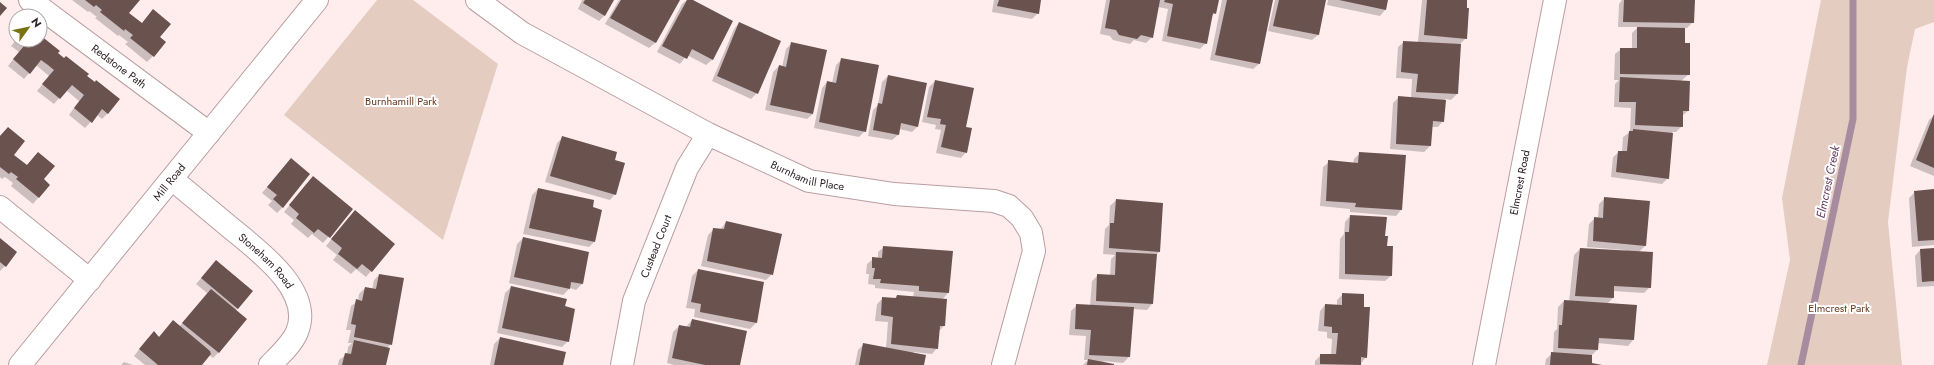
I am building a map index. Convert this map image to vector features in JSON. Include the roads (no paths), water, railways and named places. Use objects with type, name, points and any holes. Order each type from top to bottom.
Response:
[{"type":"street","name":"Redstone Path","points":[[30,0],[209,133]]},
{"type":"street","name":"Mill Road","points":[[20,365],[317,0]]},
{"type":"street","name":"Burnhamill Place","points":[[476,0],[522,33],[708,134],[809,181],[894,194],[994,201],[1009,206],[1022,218],[1031,233],[1034,251],[1003,365]]},
{"type":"street","name":"Elmcrest Road","points":[[1484,365],[1555,0]]},
{"type":"street","name":"Custead Court","points":[[622,365],[634,301],[687,168],[708,134]]},
{"type":"street","name":"Stoneham Road","points":[[172,179],[254,246],[280,271],[296,295],[300,317],[297,331],[283,352],[270,365]]},
{"type":"street","points":[[0,207],[90,280]]},
{"type":"waterway","name":"Elmcrest Creek","points":[[1801,365],[1853,119],[1853,0]]},
{"type":"park label","name":"Burnhamill Park","points":[[401,101]]},
{"type":"park label","name":"Elmcrest Park","points":[[1839,308]]}]
